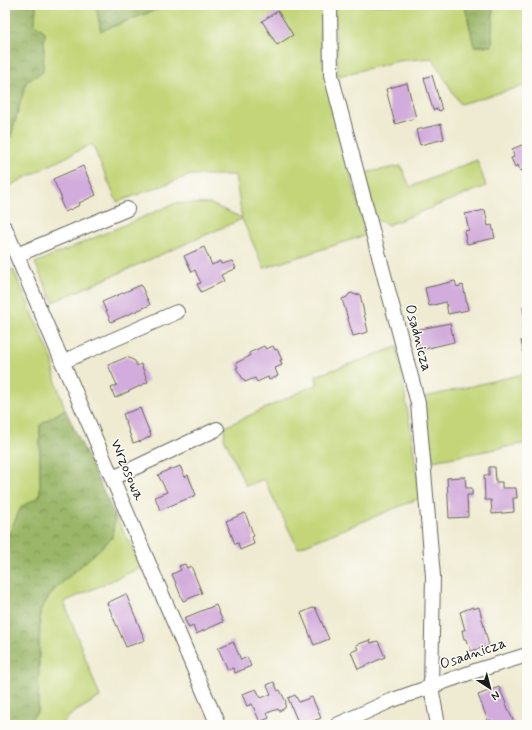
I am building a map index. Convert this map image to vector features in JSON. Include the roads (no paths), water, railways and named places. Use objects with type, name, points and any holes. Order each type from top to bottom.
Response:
[{"type":"street","name":"Osadnicza","points":[[330,5],[331,75],[418,403],[433,576],[431,687],[438,725]]},
{"type":"street","points":[[17,255],[127,209]]},
{"type":"street","name":"Wrzosowa","points":[[5,228],[218,725]]},
{"type":"street","points":[[62,362],[177,312]]},
{"type":"street","points":[[112,478],[217,429]]},
{"type":"street","name":"Osadnicza","points":[[337,725],[390,701],[475,671],[527,655]]}]
